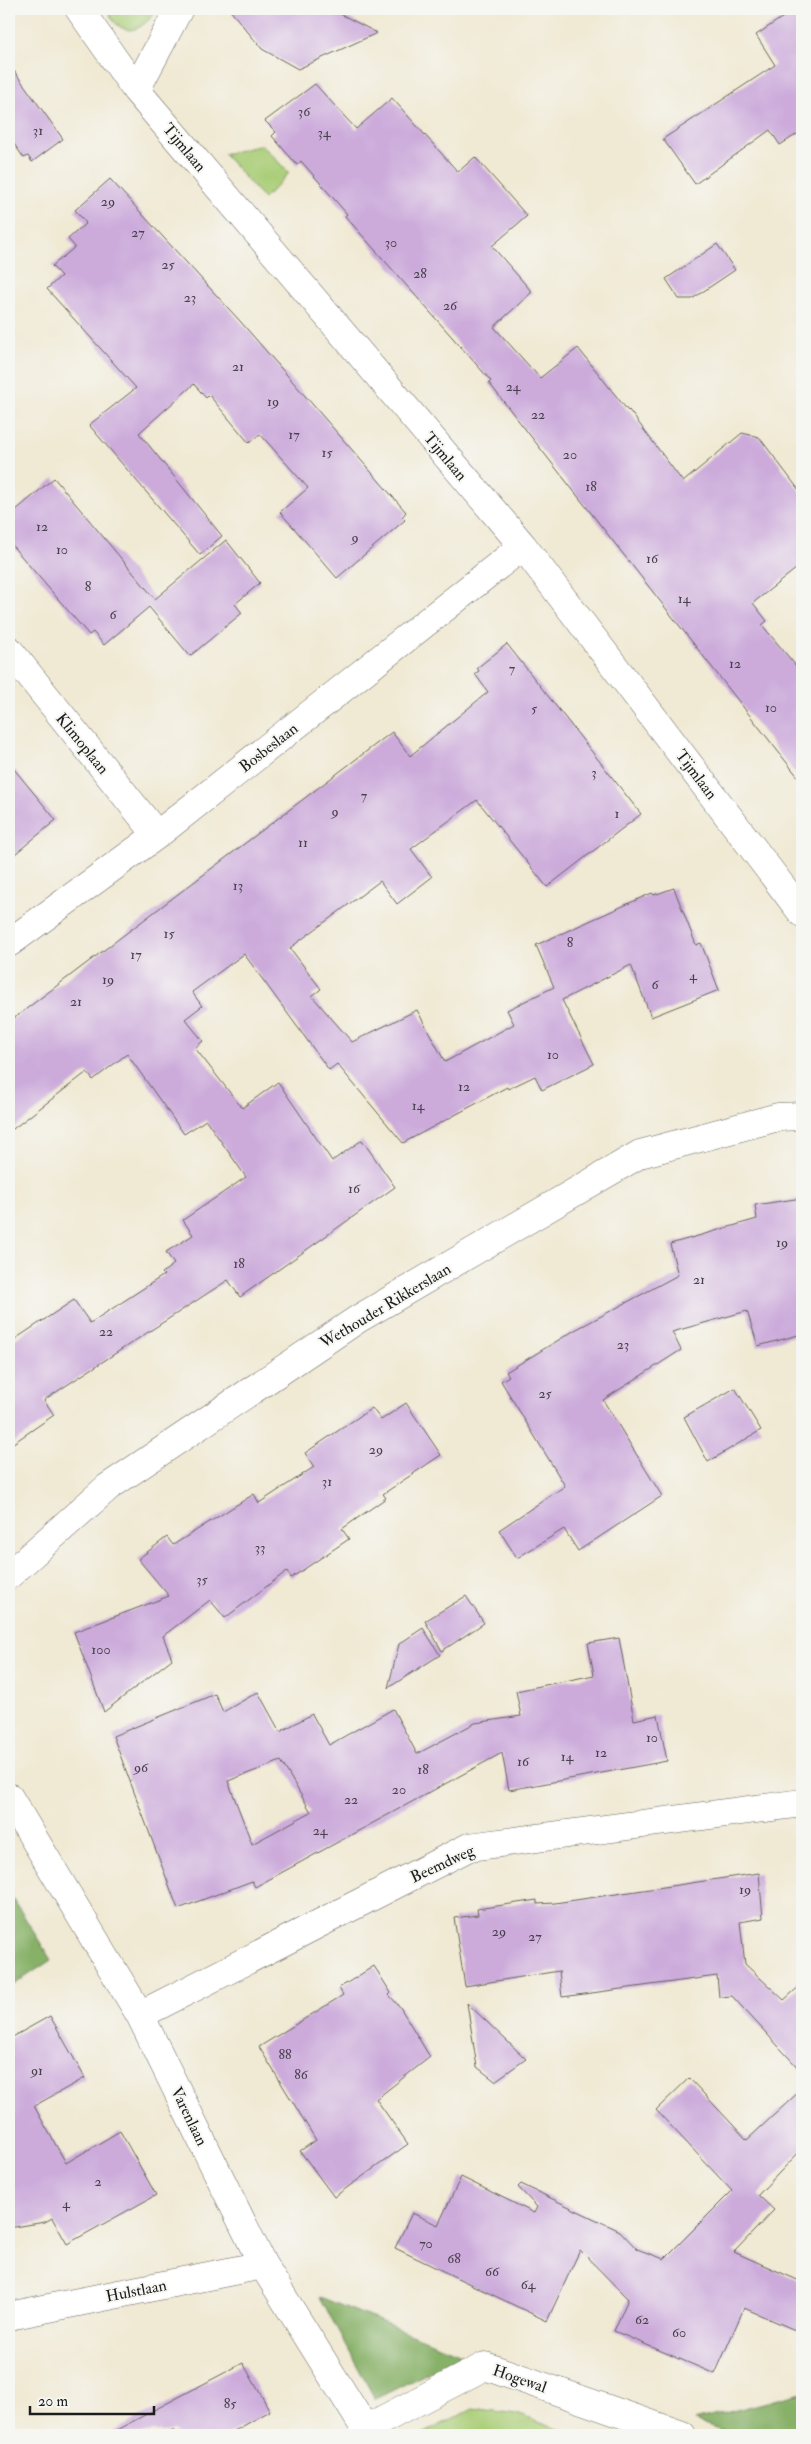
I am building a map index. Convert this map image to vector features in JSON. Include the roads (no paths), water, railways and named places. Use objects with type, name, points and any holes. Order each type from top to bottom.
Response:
[{"type":"street","name":"Tijmlaan","points":[[79,9],[136,90],[523,546],[802,913]]},
{"type":"street","points":[[136,90],[180,9]]},
{"type":"street","name":"Bosbeslaan","points":[[9,943],[157,835],[523,546]]},
{"type":"street","name":"Klimoplaan","points":[[9,650],[157,835]]},
{"type":"street","name":"Wethouder Rikkerslaan","points":[[9,1575],[108,1487],[358,1319],[640,1154],[778,1117],[802,1116]]},
{"type":"street","name":"Varenlaan","points":[[9,1797],[140,2014],[263,2264],[367,2432]]},
{"type":"street","name":"Beemdweg","points":[[140,2014],[469,1847],[802,1803]]},
{"type":"street","name":"Hulstlaan","points":[[9,2316],[263,2264]]},
{"type":"street","name":"Hogewal","points":[[367,2432],[485,2366],[682,2435]]}]
